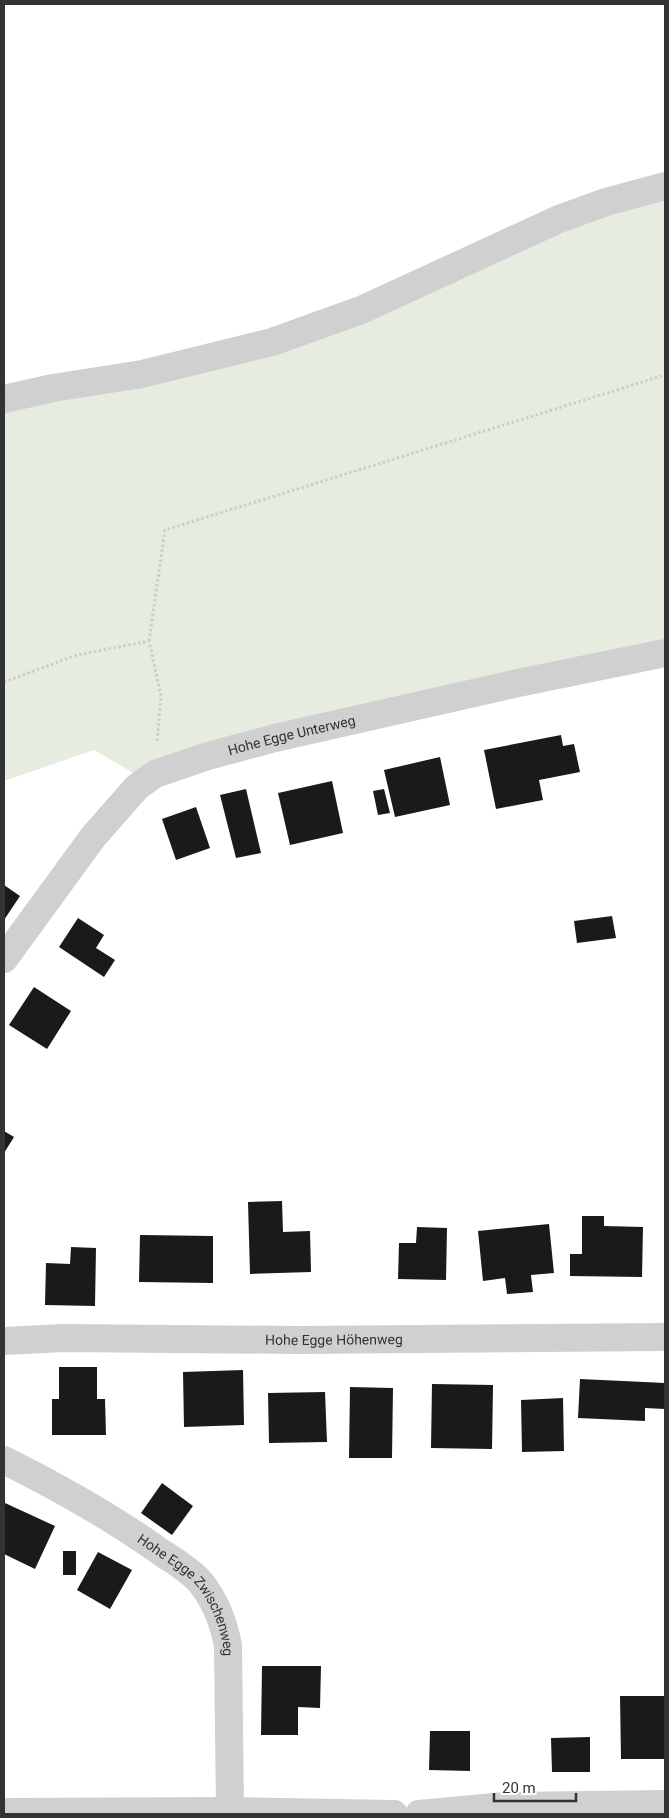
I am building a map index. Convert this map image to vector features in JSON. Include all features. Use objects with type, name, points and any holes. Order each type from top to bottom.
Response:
[{"type":"street","points":[[4,399],[53,388],[142,374],[272,342],[362,310],[559,219],[606,202],[665,186]]},
{"type":"street","name":"Hohe Egge Unterweg","points":[[4,959],[93,837],[137,787],[155,774],[208,756],[274,738],[518,683],[665,653]]},
{"type":"street","name":"Hohe Egge Höhenweg","points":[[4,1341],[63,1338],[318,1340],[665,1337]]},
{"type":"street","name":"Hohe Egge Zwischenweg","points":[[4,1460],[74,1497],[141,1538],[178,1563],[201,1582],[224,1624],[228,1646],[230,1811]]},
{"type":"street","points":[[419,1814],[505,1806],[665,1804]]},
{"type":"street","points":[[4,1812],[230,1811],[394,1814]]},
{"type":"path","points":[[155,774],[161,695],[149,641],[165,530],[665,375]]},
{"type":"path","points":[[4,682],[77,654],[149,641]]},
{"type":"shaded area","points":[[665,191],[665,645],[137,775],[94,750],[4,781],[4,404],[145,376],[488,257]]},
{"type":"building","points":[[561,735],[563,746],[574,744],[580,772],[539,780],[543,800],[496,809],[484,750]]},
{"type":"building","points":[[440,757],[450,805],[395,817],[384,770]]},
{"type":"building","points":[[332,781],[343,833],[290,845],[278,793]]},
{"type":"building","points":[[246,789],[261,853],[236,858],[220,795]]},
{"type":"building","points":[[384,789],[390,813],[378,815],[373,791]]},
{"type":"building","points":[[196,807],[210,848],[176,860],[162,819]]},
{"type":"building","points":[[4,885],[20,896],[4,920]]},
{"type":"building","points":[[612,916],[616,938],[577,943],[574,921]]},
{"type":"building","points":[[78,918],[104,935],[96,948],[115,960],[104,977],[59,947]]},
{"type":"building","points":[[34,987],[71,1011],[47,1049],[9,1025]]},
{"type":"building","points":[[4,1131],[14,1137],[4,1153]]},
{"type":"building","points":[[282,1201],[283,1232],[310,1231],[311,1272],[250,1274],[248,1202]]},
{"type":"building","points":[[582,1216],[604,1216],[604,1226],[643,1227],[642,1277],[570,1276],[570,1254],[582,1254]]},
{"type":"building","points":[[549,1224],[554,1273],[531,1275],[533,1292],[507,1294],[505,1278],[483,1281],[478,1231]]},
{"type":"building","points":[[417,1227],[447,1228],[446,1280],[398,1279],[399,1243],[416,1243]]},
{"type":"building","points":[[140,1235],[213,1236],[213,1283],[139,1282]]},
{"type":"building","points":[[71,1247],[96,1248],[95,1306],[45,1305],[46,1263],[70,1264]]},
{"type":"building","points":[[59,1367],[97,1367],[97,1399],[105,1399],[106,1435],[52,1435],[52,1399],[59,1399]]},
{"type":"building","points":[[243,1370],[244,1425],[184,1427],[183,1372]]},
{"type":"building","points":[[580,1379],[665,1383],[665,1409],[645,1408],[645,1421],[578,1418]]},
{"type":"building","points":[[432,1384],[493,1385],[492,1449],[431,1448]]},
{"type":"building","points":[[350,1387],[393,1388],[392,1458],[349,1458]]},
{"type":"building","points":[[325,1392],[327,1442],[269,1443],[268,1393]]},
{"type":"building","points":[[563,1398],[564,1451],[522,1452],[521,1400]]},
{"type":"building","points":[[162,1483],[193,1506],[172,1535],[141,1513]]},
{"type":"building","points":[[5,1503],[55,1526],[35,1569],[4,1554]]},
{"type":"building","points":[[63,1551],[76,1551],[76,1575],[63,1575]]},
{"type":"building","points":[[98,1552],[132,1570],[110,1609],[77,1590]]},
{"type":"building","points":[[262,1666],[321,1666],[320,1708],[298,1707],[298,1735],[261,1735]]},
{"type":"building","points":[[620,1696],[665,1696],[665,1759],[621,1759]]},
{"type":"building","points":[[430,1731],[470,1731],[470,1771],[429,1770]]},
{"type":"building","points":[[590,1737],[590,1772],[552,1772],[551,1738]]}]
